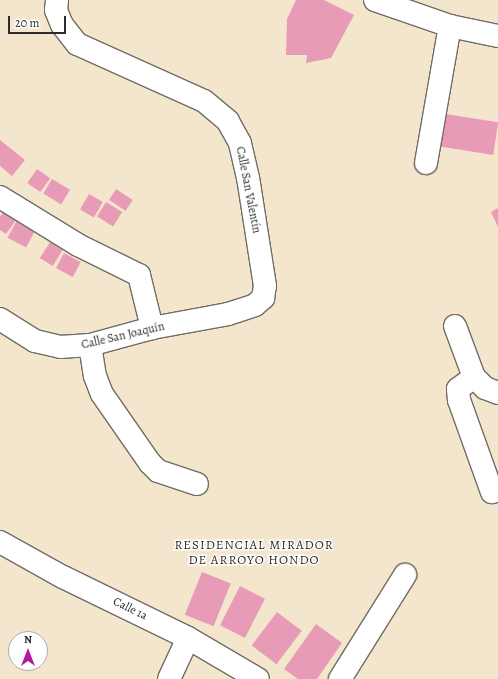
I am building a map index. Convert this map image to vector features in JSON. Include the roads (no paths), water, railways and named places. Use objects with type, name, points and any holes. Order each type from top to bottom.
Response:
[{"type":"street","name":"Calle San Valentín","points":[[57,0],[56,10],[62,25],[76,44],[204,101],[228,121],[240,143],[248,178],[265,286],[263,298],[255,306],[228,314]]},
{"type":"street","points":[[375,0],[450,26],[498,36]]},
{"type":"street","points":[[426,163],[450,26]]},
{"type":"street","points":[[0,197],[78,245],[138,275],[152,328]]},
{"type":"street","name":"Calle San Joaquín","points":[[0,319],[35,341],[60,347],[90,345],[152,328],[228,314]]},
{"type":"street","points":[[454,326],[474,376],[485,388],[498,393]]},
{"type":"street","points":[[90,345],[95,376],[102,394],[150,462],[158,471],[197,484]]},
{"type":"street","points":[[474,376],[458,389],[459,400],[492,492]]},
{"type":"street","name":"Calle 1a","points":[[0,542],[188,638],[258,679]]},
{"type":"street","points":[[340,679],[405,575]]},
{"type":"street","points":[[169,679],[188,638]]},
{"type":"district","name":"RESIDENCIAL MIRADOR DE ARROYO HONDO","points":[[254,554]]}]
